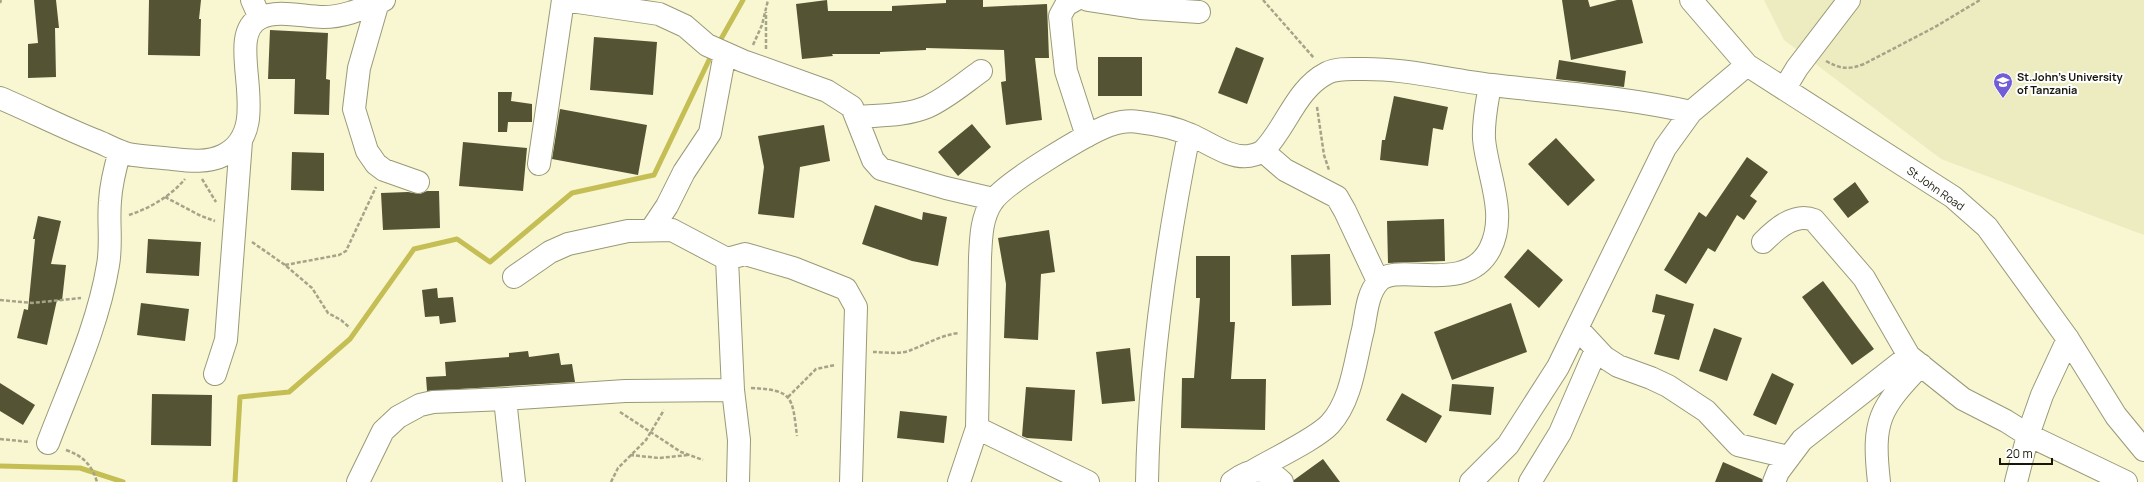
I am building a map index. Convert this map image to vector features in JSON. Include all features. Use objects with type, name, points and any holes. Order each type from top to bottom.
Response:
[{"type":"street","points":[[539,164],[563,0],[659,14],[685,26],[707,45],[767,70],[827,91],[852,107],[873,160],[881,169],[946,188],[993,199]]},
{"type":"street","points":[[1075,0],[1066,5],[1060,16],[1066,71],[1087,136]]},
{"type":"street","points":[[1088,0],[1140,8],[1199,12]]},
{"type":"street","name":"St.John Road","points":[[1691,0],[1701,8],[1747,65],[1954,197],[1987,227],[2068,340],[2116,416],[2144,450]]},
{"type":"street","points":[[1784,88],[1849,0]]},
{"type":"street","points":[[0,98],[120,151],[188,165],[212,160],[234,149],[241,141],[246,130],[249,116],[246,42],[253,24],[256,9],[279,15],[323,17],[337,16],[359,10],[381,1]]},
{"type":"street","points":[[381,1],[359,68],[354,109],[366,151],[376,164],[384,170],[418,182]]},
{"type":"street","points":[[651,230],[667,206],[684,172],[710,132],[714,118],[714,108],[734,57]]},
{"type":"street","points":[[1471,482],[1508,445],[1558,366],[1665,148],[1691,112],[1747,65]]},
{"type":"street","points":[[959,482],[977,428],[982,234],[987,208],[993,199],[1022,176],[1087,136],[1109,125],[1129,121],[1151,124],[1189,134],[1235,155],[1247,156],[1263,151],[1301,96],[1320,79],[1345,69],[1386,68],[1490,85],[1601,96],[1654,104],[1691,112]]},
{"type":"street","points":[[857,117],[926,108],[939,101],[981,71]]},
{"type":"street","points":[[1232,482],[1244,473],[1253,470],[1323,431],[1337,415],[1347,394],[1370,299],[1378,282],[1390,275],[1441,276],[1458,273],[1477,264],[1490,249],[1497,224],[1495,192],[1484,139],[1484,120],[1490,85]]},
{"type":"street","points":[[1147,482],[1148,425],[1155,348],[1174,210],[1189,134]]},
{"type":"street","points":[[215,374],[226,340],[241,141]]},
{"type":"street","points":[[48,443],[92,329],[101,294],[111,244],[109,222],[113,175],[120,151]]},
{"type":"street","points":[[1263,151],[1285,170],[1337,196],[1346,211],[1378,282]]},
{"type":"street","points":[[1763,242],[1796,218],[1806,216],[1814,220],[1864,278],[1915,360],[1963,399],[2006,421],[2028,435],[2126,482]]},
{"type":"street","points":[[514,277],[550,252],[568,244],[628,231],[672,230],[727,259],[745,254],[793,268],[846,289],[856,307],[851,482]]},
{"type":"street","points":[[727,259],[733,390],[739,440],[738,482]]},
{"type":"street","points":[[1577,328],[1604,357],[1618,366],[1657,380],[1706,411],[1738,445],[1788,457]]},
{"type":"street","points":[[2016,482],[2028,435],[2042,395],[2068,340]]},
{"type":"street","points":[[1530,482],[1560,433],[1596,350]]},
{"type":"street","points":[[1774,482],[1788,457],[1802,440],[1862,394],[1915,360]]},
{"type":"street","points":[[1879,482],[1876,455],[1876,430],[1884,408],[1915,360]]},
{"type":"street","points":[[358,482],[383,431],[398,417],[420,406],[433,402],[608,392],[733,390]]},
{"type":"street","points":[[505,399],[514,482]]},
{"type":"street","points":[[977,428],[1088,482]]},
{"type":"street","points":[[1253,470],[1271,474],[1282,482]]},
{"type":"path","points":[[734,57],[754,43],[768,0]]},
{"type":"path","points":[[1263,0],[1320,79],[1319,118],[1324,155],[1337,196]]},
{"type":"path","points":[[1810,52],[1838,68],[1852,68],[1886,53],[1980,0]]},
{"type":"path","points":[[766,8],[767,70]]},
{"type":"path","points":[[109,222],[141,211],[165,197],[182,183],[188,165],[204,181],[214,199],[235,225],[312,288],[331,315],[341,320],[350,328]]},
{"type":"path","points":[[285,265],[339,255],[346,251],[384,170]]},
{"type":"path","points":[[165,197],[201,216],[235,225]]},
{"type":"path","points":[[0,300],[32,303],[68,300],[101,294]]},
{"type":"path","points":[[788,397],[816,369],[842,364],[868,351],[896,353],[910,351],[950,334],[979,332]]},
{"type":"path","points":[[733,390],[769,389],[781,391],[788,397],[794,410],[797,436]]},
{"type":"path","points":[[611,482],[618,468],[652,432],[675,390]]},
{"type":"path","points":[[608,392],[618,410],[681,452],[703,460]]},
{"type":"path","points":[[630,455],[659,458],[689,455]]},
{"type":"shaded area","name":"St.John's University of Tanzania","points":[[1764,0],[2144,0],[2144,235],[1941,159],[1784,40]]},
{"type":"building","points":[[34,0],[56,0],[59,28],[55,28],[56,77],[28,78],[28,44],[38,43]]},
{"type":"building","points":[[149,0],[201,0],[199,19],[201,19],[200,56],[148,55]]},
{"type":"building","points":[[827,0],[828,11],[892,11],[892,6],[946,3],[946,0],[983,0],[983,7],[1047,4],[1049,58],[1035,58],[1042,120],[1006,125],[1001,82],[1006,81],[1004,50],[926,48],[926,50],[880,52],[880,54],[832,54],[833,56],[802,59],[796,4]]},
{"type":"building","points":[[1562,0],[1588,0],[1590,7],[1617,0],[1632,0],[1643,43],[1571,60]]},
{"type":"building","points":[[270,30],[328,33],[326,79],[330,80],[329,115],[294,114],[295,79],[268,79]]},
{"type":"building","points":[[594,37],[657,42],[653,95],[590,90]]},
{"type":"building","points":[[1236,47],[1264,58],[1247,104],[1218,93]]},
{"type":"building","points":[[1098,57],[1142,57],[1142,96],[1098,96]]},
{"type":"building","points":[[1559,60],[1626,71],[1624,87],[1556,79]]},
{"type":"building","points":[[498,92],[512,92],[511,101],[532,104],[532,122],[508,122],[507,132],[498,132]]},
{"type":"building","points":[[1394,96],[1448,107],[1443,130],[1433,128],[1428,166],[1380,160],[1382,140],[1385,140]]},
{"type":"building","points":[[560,109],[647,125],[638,175],[552,159]]},
{"type":"building","points":[[972,124],[991,147],[958,176],[938,152]]},
{"type":"building","points":[[824,125],[830,161],[800,167],[794,218],[758,214],[764,167],[758,136]]},
{"type":"building","points":[[1556,138],[1595,180],[1568,206],[1528,164]]},
{"type":"building","points":[[463,142],[527,148],[523,191],[459,186]]},
{"type":"building","points":[[292,152],[324,153],[324,191],[291,190]]},
{"type":"building","points":[[1747,157],[1768,172],[1750,196],[1757,201],[1744,220],[1737,215],[1715,252],[1708,248],[1686,284],[1664,270],[1699,212],[1706,217]]},
{"type":"building","points":[[1855,182],[1869,202],[1848,218],[1833,199]]},
{"type":"building","points":[[427,191],[439,191],[440,228],[383,230],[381,193],[408,192],[420,194]]},
{"type":"building","points":[[875,205],[922,220],[923,212],[947,217],[938,266],[912,261],[862,244]]},
{"type":"building","points":[[38,216],[61,221],[51,264],[66,265],[62,301],[57,300],[47,345],[17,338],[24,309],[28,310],[35,239],[33,239]]},
{"type":"building","points":[[1444,219],[1445,261],[1388,263],[1387,221]]},
{"type":"building","points":[[1049,230],[1055,272],[1041,274],[1038,340],[1004,338],[1006,284],[998,238]]},
{"type":"building","points":[[148,239],[201,242],[199,276],[146,273]]},
{"type":"building","points":[[1528,249],[1563,280],[1539,308],[1504,277]]},
{"type":"building","points":[[1330,254],[1331,305],[1292,306],[1291,255]]},
{"type":"building","points":[[1196,256],[1230,256],[1230,322],[1235,322],[1231,379],[1266,379],[1265,430],[1181,428],[1182,378],[1194,378],[1200,298],[1196,298]]},
{"type":"building","points":[[1823,281],[1874,349],[1852,365],[1802,297]]},
{"type":"building","points":[[437,288],[438,298],[453,297],[456,322],[440,324],[439,316],[425,317],[422,290]]},
{"type":"building","points":[[1656,294],[1694,304],[1679,360],[1654,354],[1665,315],[1652,312]]},
{"type":"building","points":[[141,303],[189,309],[185,341],[137,335]]},
{"type":"building","points":[[1511,303],[1527,352],[1452,380],[1434,332]]},
{"type":"building","points":[[1714,328],[1742,338],[1727,381],[1699,371]]},
{"type":"building","points":[[1130,348],[1135,401],[1102,404],[1096,352]]},
{"type":"building","points":[[528,351],[529,357],[559,353],[561,365],[572,364],[575,382],[427,391],[426,377],[446,376],[445,362],[509,357],[509,353]]},
{"type":"building","points":[[1772,373],[1794,384],[1776,425],[1753,415]]},
{"type":"building","points":[[0,383],[35,405],[23,425],[0,411]]},
{"type":"building","points":[[1452,384],[1494,387],[1491,415],[1449,411]]},
{"type":"building","points":[[1026,387],[1075,390],[1072,441],[1027,438],[1022,436]]},
{"type":"building","points":[[1402,393],[1442,416],[1426,443],[1386,420]]},
{"type":"building","points":[[152,394],[212,395],[211,446],[151,445]]},
{"type":"building","points":[[900,411],[947,416],[944,443],[897,438]]},
{"type":"building","points":[[1323,459],[1340,482],[1294,482],[1294,480]]},
{"type":"building","points":[[1723,462],[1762,479],[1762,482],[1715,482]]},
{"type":"waterway","points":[[721,39],[743,0]]},
{"type":"waterway","points":[[235,482],[240,397],[289,392],[350,339],[414,249],[457,239],[490,262],[572,193],[654,175],[710,58]]},
{"type":"waterway","points":[[0,466],[80,468],[123,482]]},
{"type":"place","name":"St.John's University of Tanzania","points":[[2003,99]]}]
